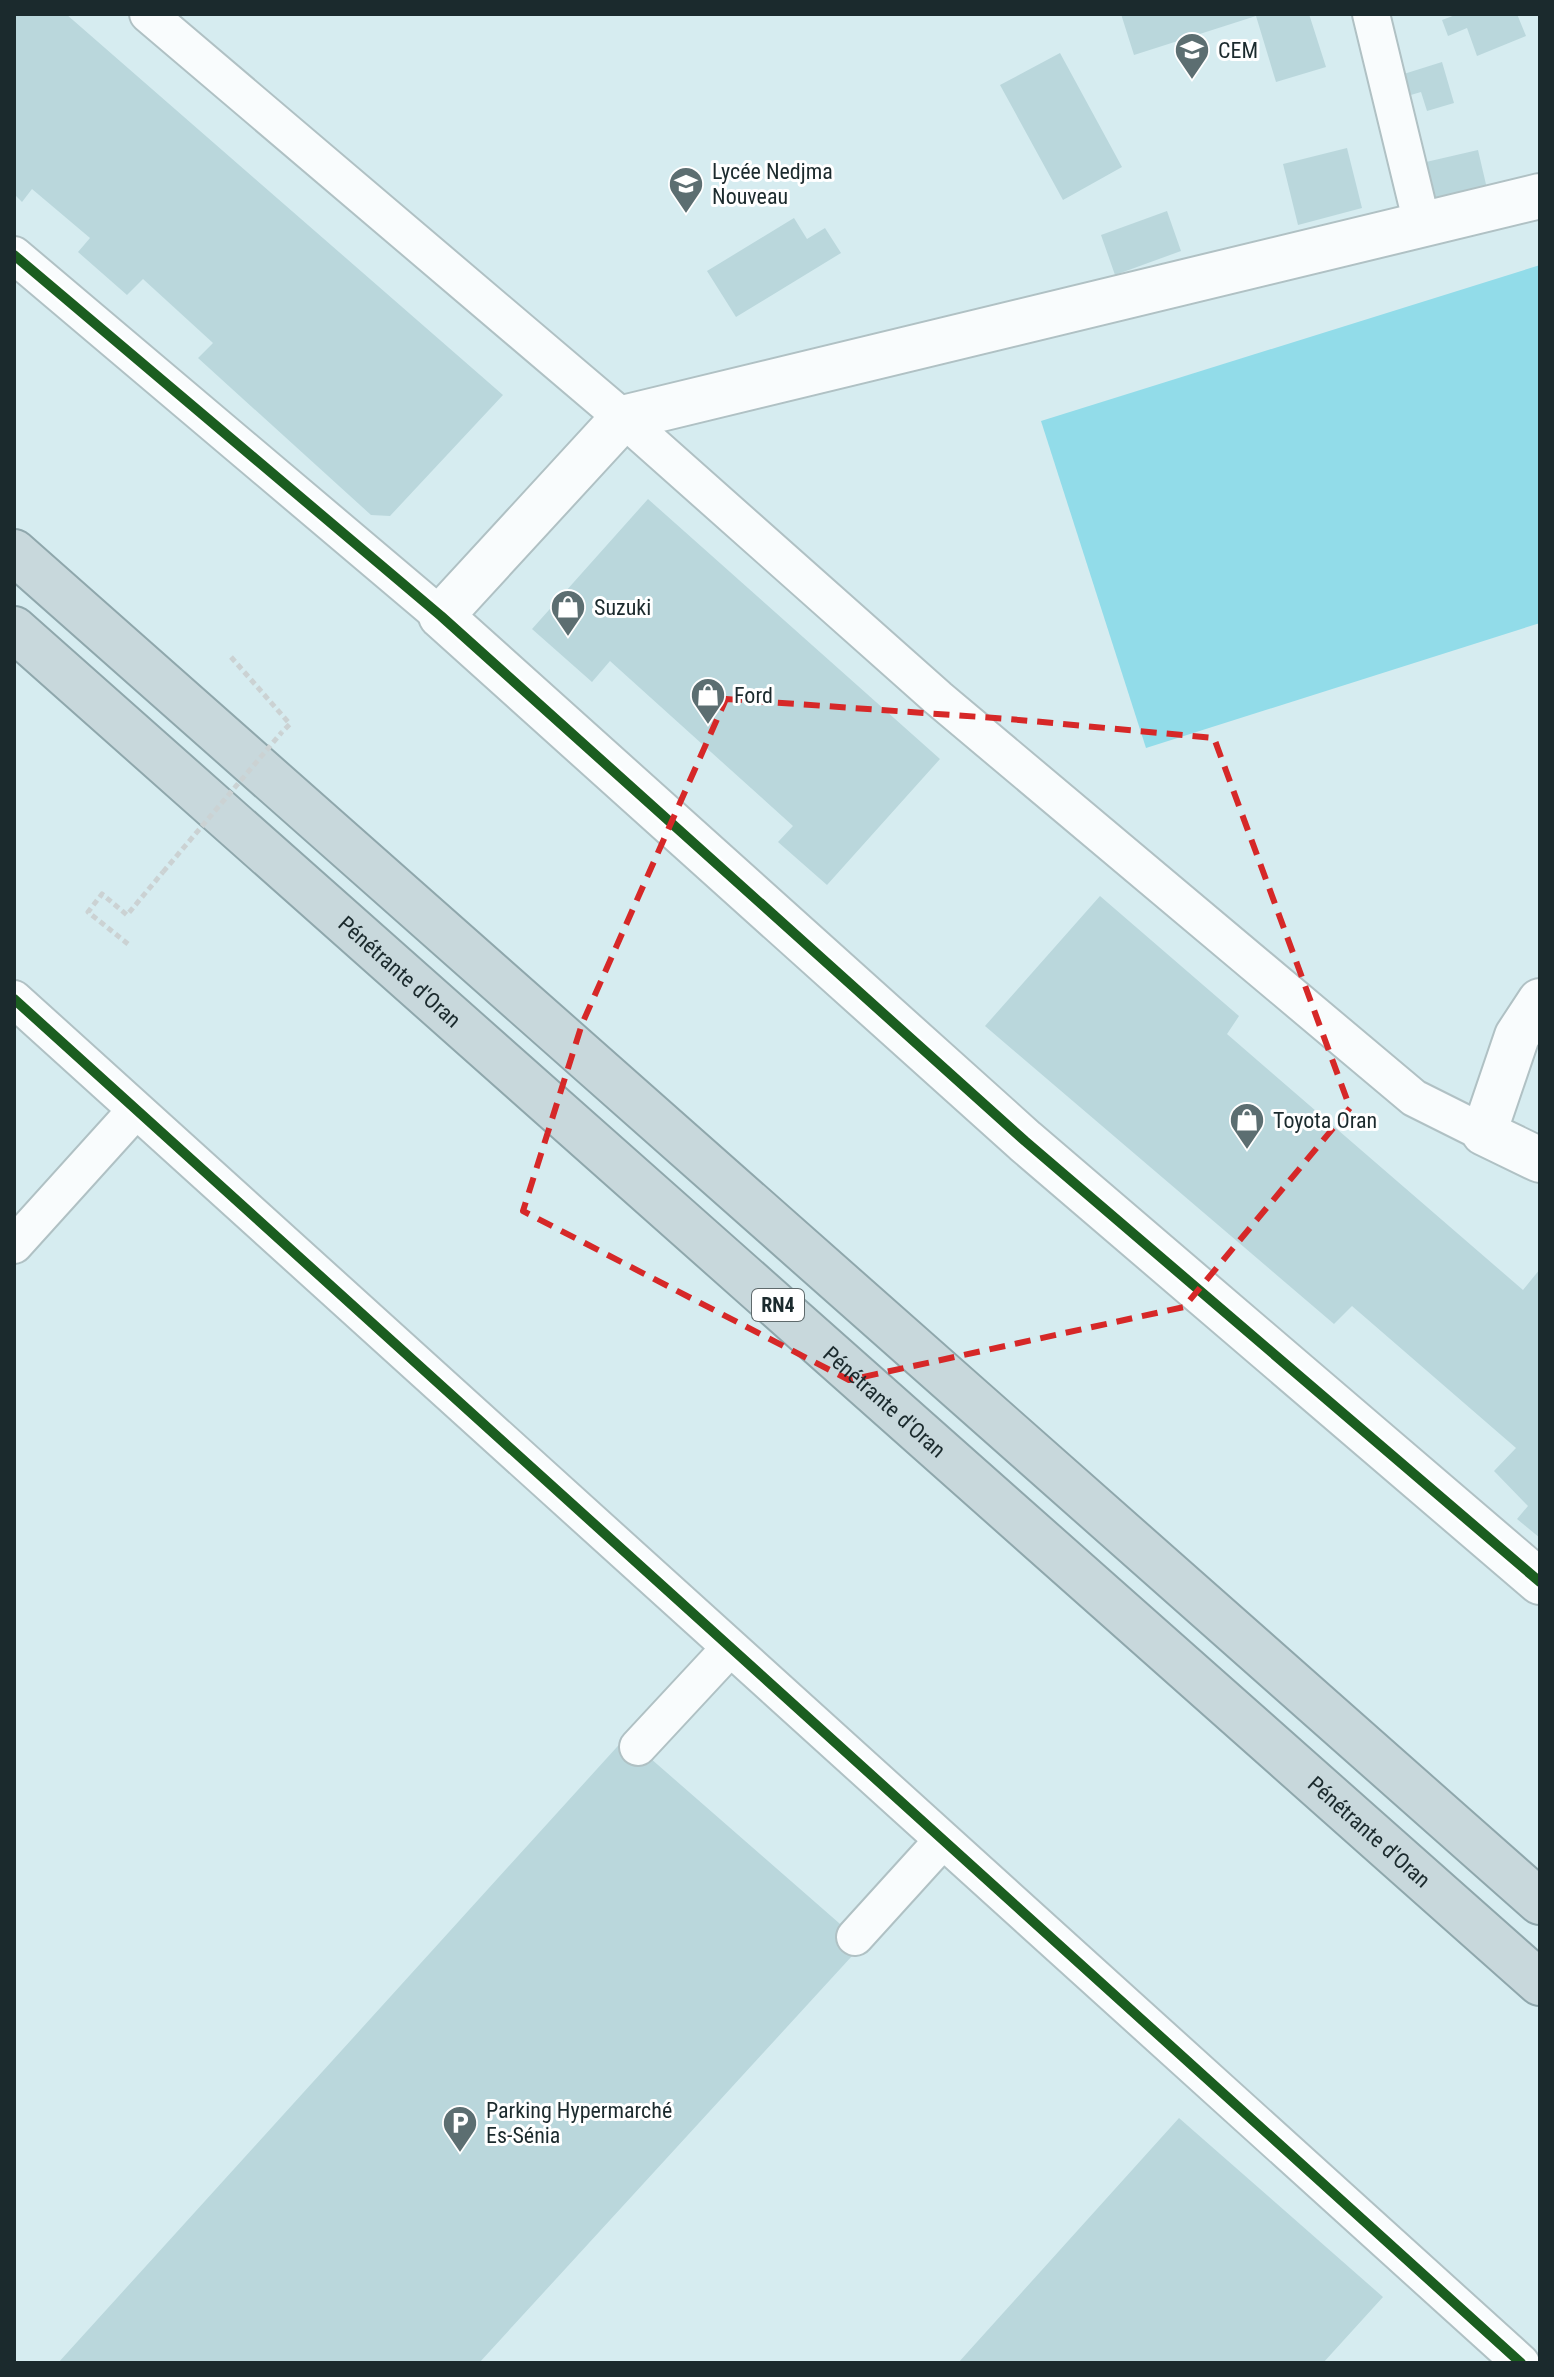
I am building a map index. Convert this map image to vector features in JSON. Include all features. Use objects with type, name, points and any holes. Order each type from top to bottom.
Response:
[{"type":"highway","name":"RN4","points":[[14,552],[1540,1902]]},
{"type":"highway","name":"Pénétrante d'Oran","points":[[14,629],[1540,1983]]},
{"type":"street","points":[[148,14],[623,418],[938,698],[1414,1098],[1540,1160]]},
{"type":"street","points":[[1371,14],[1422,224]]},
{"type":"street","points":[[441,616],[623,418],[1540,196]]},
{"type":"street","points":[[14,255],[441,616],[1025,1141],[1540,1582]]},
{"type":"street","points":[[14,999],[1521,2363]]},
{"type":"street","points":[[1484,1133],[1517,1036],[1540,1001]]},
{"type":"street","points":[[14,1245],[136,1110]]},
{"type":"street","points":[[638,1747],[730,1648]]},
{"type":"street","points":[[855,1937],[943,1840]]},
{"type":"path","points":[[128,944],[88,912],[102,894],[127,915],[290,724],[231,657]]},
{"type":"highlighted area","points":[[726,699],[1009,719],[1214,738],[1350,1108],[1184,1307],[849,1380],[523,1211],[582,1024]]},
{"type":"shaded area","points":[[1540,265],[1540,623],[1146,748],[1041,421]]},
{"type":"building","points":[[14,14],[66,14],[503,395],[390,516],[371,515],[198,358],[213,343],[143,279],[127,295],[78,252],[90,238],[32,189],[22,202],[14,194]]},
{"type":"building","points":[[1121,14],[1309,14],[1326,67],[1276,82],[1256,16],[1134,55]]},
{"type":"building","points":[[1458,14],[1517,14],[1526,36],[1477,56],[1467,28],[1448,36],[1442,20]]},
{"type":"building","points":[[1060,53],[1122,167],[1063,200],[1000,85]]},
{"type":"building","points":[[1442,62],[1454,103],[1427,111],[1421,92],[1397,99],[1391,78]]},
{"type":"building","points":[[1347,148],[1362,208],[1298,225],[1283,164]]},
{"type":"building","points":[[1478,150],[1488,193],[1437,206],[1426,162]]},
{"type":"building","points":[[1167,211],[1181,251],[1115,275],[1101,235]]},
{"type":"building","points":[[794,218],[807,239],[825,228],[841,253],[736,317],[707,271]]},
{"type":"building","points":[[648,499],[940,759],[827,885],[778,842],[793,826],[610,661],[592,682],[532,629]]},
{"type":"building","name":"Toyota Oran","points":[[1100,896],[1239,1016],[1227,1034],[1523,1290],[1540,1269],[1540,1538],[1517,1519],[1528,1506],[1494,1471],[1516,1448],[1352,1306],[1334,1324],[985,1026]]},
{"type":"building","name":"Parking Hypermarché Es-Sénia","points":[[626,1737],[863,1944],[479,2363],[58,2363]]},
{"type":"building","points":[[1179,2118],[1383,2297],[1323,2363],[958,2363]]},
{"type":"cycle path","points":[[14,255],[441,616],[1025,1141],[1540,1582]]},
{"type":"cycle path","points":[[14,999],[1521,2363]]},
{"type":"place","name":"CEM","points":[[1192,81]]},
{"type":"place","name":"Lycée Nedjma Nouveau","points":[[686,215]]},
{"type":"place","name":"Suzuki","points":[[568,638]]},
{"type":"place","name":"Ford","points":[[708,726]]},
{"type":"place","name":"Toyota Oran","points":[[1247,1151]]},
{"type":"place","name":"Parking Hypermarché Es-Sénia","points":[[460,2154]]}]
